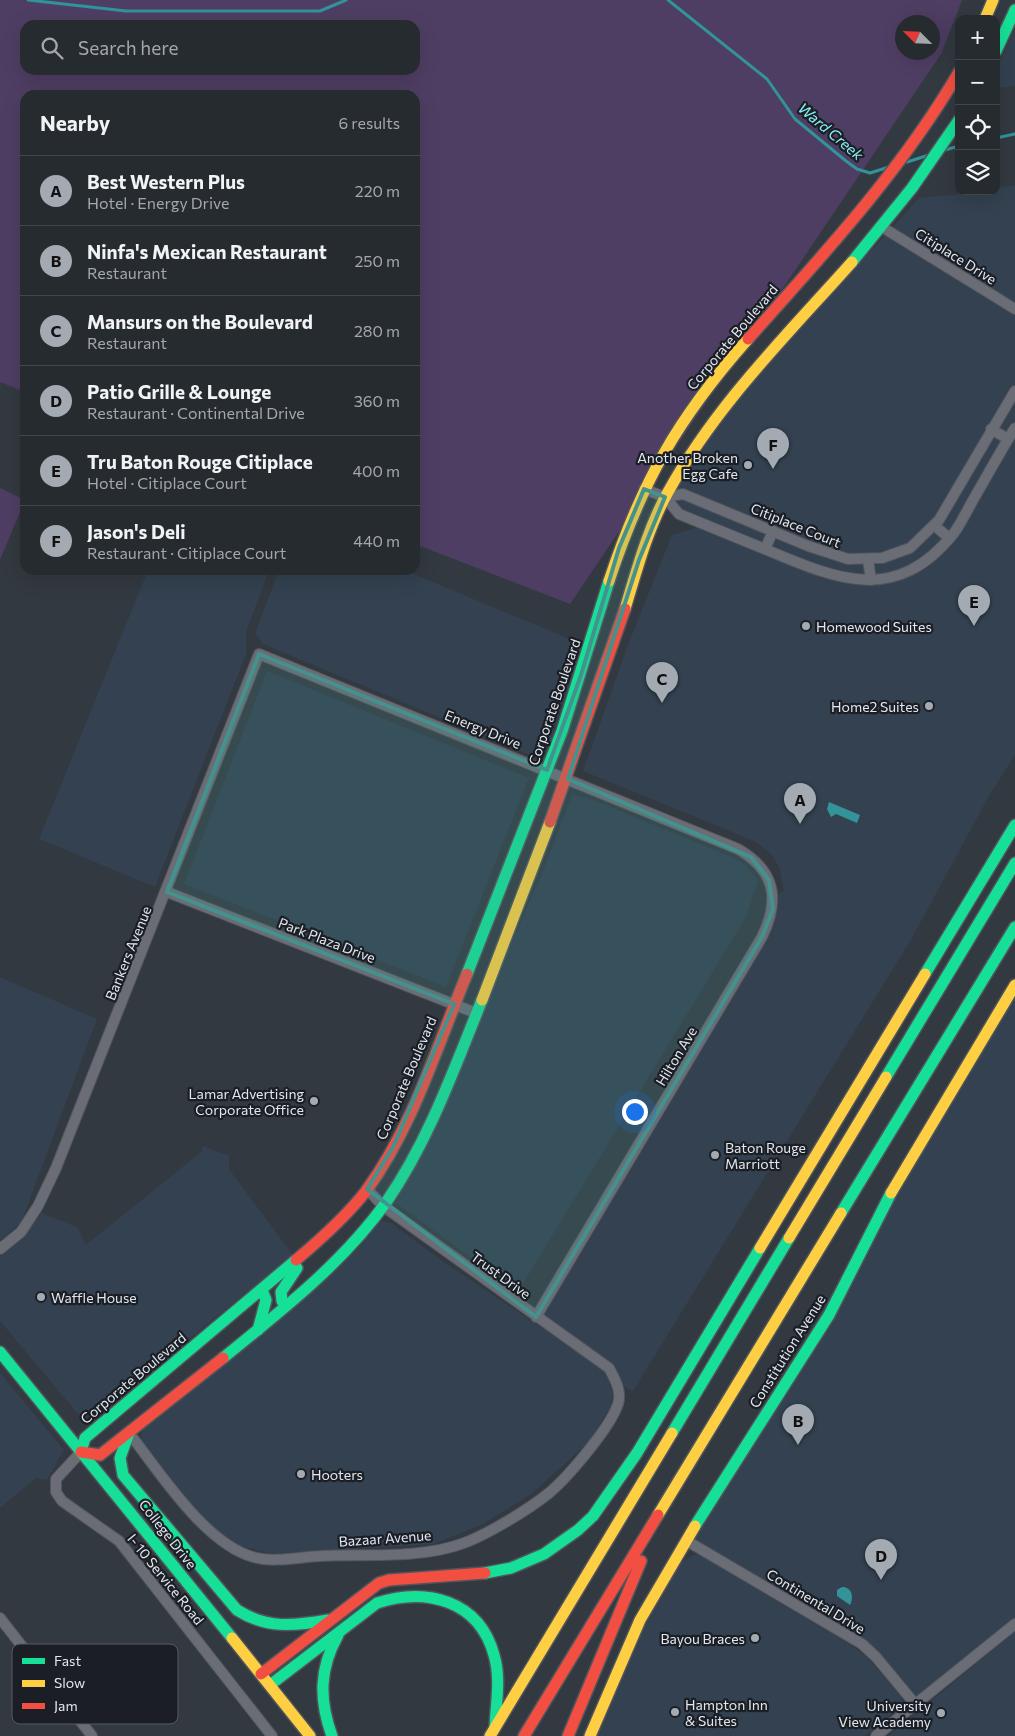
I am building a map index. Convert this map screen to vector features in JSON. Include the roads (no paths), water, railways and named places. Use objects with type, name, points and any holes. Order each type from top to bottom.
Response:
[{"type":"main road","points":[[986,15],[993,0]]},
{"type":"main road","points":[[1000,42],[1015,10]]},
{"type":"main road","name":"Corporate Boulevard","points":[[955,79],[937,112],[904,159],[848,227],[724,366],[700,396],[662,454],[644,489],[619,548],[581,675],[547,770],[420,1091],[394,1145],[366,1189],[352,1208],[262,1290],[190,1367],[129,1432],[100,1455],[81,1452],[85,1438],[190,1367],[258,1330],[341,1257],[383,1206],[402,1179],[432,1123],[568,779],[624,616],[639,560],[665,497],[688,456],[716,414],[756,366],[882,227],[936,155],[955,126]]},
{"type":"main road","points":[[261,1674],[371,1588],[389,1580],[482,1574],[526,1563],[561,1544],[593,1516],[637,1453],[1015,825]]},
{"type":"main road","points":[[492,1731],[1015,863]]},
{"type":"main road","points":[[500,888],[505,913],[514,918]]},
{"type":"main road","points":[[524,1736],[1015,927]]},
{"type":"main road","name":"Constitution Avenue","points":[[590,1736],[640,1620],[739,1454],[821,1328],[895,1186],[1015,985]]},
{"type":"main road","points":[[394,1145],[393,1167],[402,1179]]},
{"type":"main road","points":[[286,1306],[280,1298],[281,1290],[305,1252]]},
{"type":"main road","points":[[258,1330],[266,1300],[262,1290]]},
{"type":"main road","name":"College Drive","points":[[0,1352],[130,1509],[310,1736]]},
{"type":"main road","points":[[129,1432],[120,1455],[123,1475],[237,1610],[258,1622],[285,1627],[332,1619]]},
{"type":"main road","points":[[568,1736],[665,1505]]},
{"type":"main road","points":[[270,1685],[346,1624],[376,1603],[396,1596],[426,1595],[456,1606],[478,1625],[494,1654],[496,1678],[492,1731]]},
{"type":"main road","points":[[332,1736],[322,1710],[321,1674],[328,1653],[346,1624]]},
{"type":"street","name":"Citiplace Drive","points":[[882,227],[1015,309]]},
{"type":"street","name":"Citiplace Court","points":[[665,497],[683,494],[772,531],[848,559],[868,560],[882,558],[910,548],[934,525],[1015,391]]},
{"type":"street","name":"Citiplace Court","points":[[644,489],[665,497],[679,514],[843,579],[871,580],[887,578],[920,565],[949,538],[1015,428]]},
{"type":"street","points":[[991,429],[1008,439]]},
{"type":"street","points":[[934,525],[949,538]]},
{"type":"street","points":[[765,549],[772,531]]},
{"type":"street","points":[[868,560],[871,580]]},
{"type":"street","name":"Energy Drive","points":[[259,654],[738,849],[751,857],[762,868],[769,880]]},
{"type":"street","name":"Bankers Avenue","points":[[0,1248],[21,1232],[38,1206],[56,1168],[167,892],[259,654]]},
{"type":"street","name":"Hilton Ave","points":[[536,1317],[762,937],[774,909],[774,896],[769,880]]},
{"type":"street","name":"Park Plaza Drive","points":[[167,892],[476,1013]]},
{"type":"street","name":"Trust Drive","points":[[366,1189],[383,1206],[609,1368],[618,1384]]},
{"type":"street","name":"Bazaar Avenue","points":[[129,1432],[205,1528],[224,1543],[253,1557],[282,1559],[425,1551],[462,1544],[487,1532],[549,1493],[602,1431],[619,1403],[618,1384]]},
{"type":"street","name":"I- 10 Service Road","points":[[81,1452],[56,1479],[56,1492],[62,1500],[119,1541],[272,1736]]},
{"type":"street","name":"Continental Drive","points":[[686,1541],[862,1644],[876,1657],[915,1704]]},
{"type":"street","points":[[0,1618],[20,1644]]},
{"type":"street","points":[[876,1736],[1015,1624]]},
{"type":"street","points":[[83,1724],[92,1736]]},
{"type":"water","points":[[829,802],[860,815],[857,823],[836,814],[831,817],[827,809]]},
{"type":"water","points":[[842,1587],[848,1589],[851,1593],[850,1605],[837,1596],[837,1590]]},
{"type":"waterway","name":"Ward Creek","points":[[28,0],[126,11],[320,11],[346,0]]},
{"type":"waterway","name":"Ward Creek","points":[[668,0],[767,79],[795,119],[846,161],[857,169],[870,173],[889,167]]},
{"type":"waterway","name":"Ward Creek","points":[[1000,137],[1015,134]]},
{"type":"waterway","name":"Ward Creek","points":[[945,150],[955,147]]},
{"type":"waterway","name":"Ward Creek","points":[[907,162],[929,155]]},
{"type":"place","name":"Another Broken Egg Cafe","points":[[748,465]]},
{"type":"place","name":"Jason's Deli","points":[[773,469]]},
{"type":"place","name":"Homewood Suites","points":[[806,626]]},
{"type":"place","name":"Tru Baton Rouge Citiplace","points":[[974,626]]},
{"type":"place","name":"Mansurs on the Boulevard","points":[[662,703]]},
{"type":"place","name":"Home2 Suites","points":[[929,706]]},
{"type":"place","name":"Best Western Plus","points":[[800,824]]},
{"type":"place","name":"Lamar Advertising Corporate Office","points":[[314,1101]]},
{"type":"place","name":"Baton Rouge Marriott","points":[[715,1155]]},
{"type":"place","name":"Waffle House","points":[[41,1297]]},
{"type":"place","name":"Ninfa's Mexican Restaurant","points":[[798,1445]]},
{"type":"place","name":"Hooters","points":[[301,1474]]},
{"type":"place","name":"Patio Grille & Lounge","points":[[881,1580]]},
{"type":"place","name":"Bayou Braces","points":[[755,1638]]},
{"type":"place","name":"Hampton Inn & Suites","points":[[675,1712]]},
{"type":"place","name":"University View Academy","points":[[941,1713]]}]
